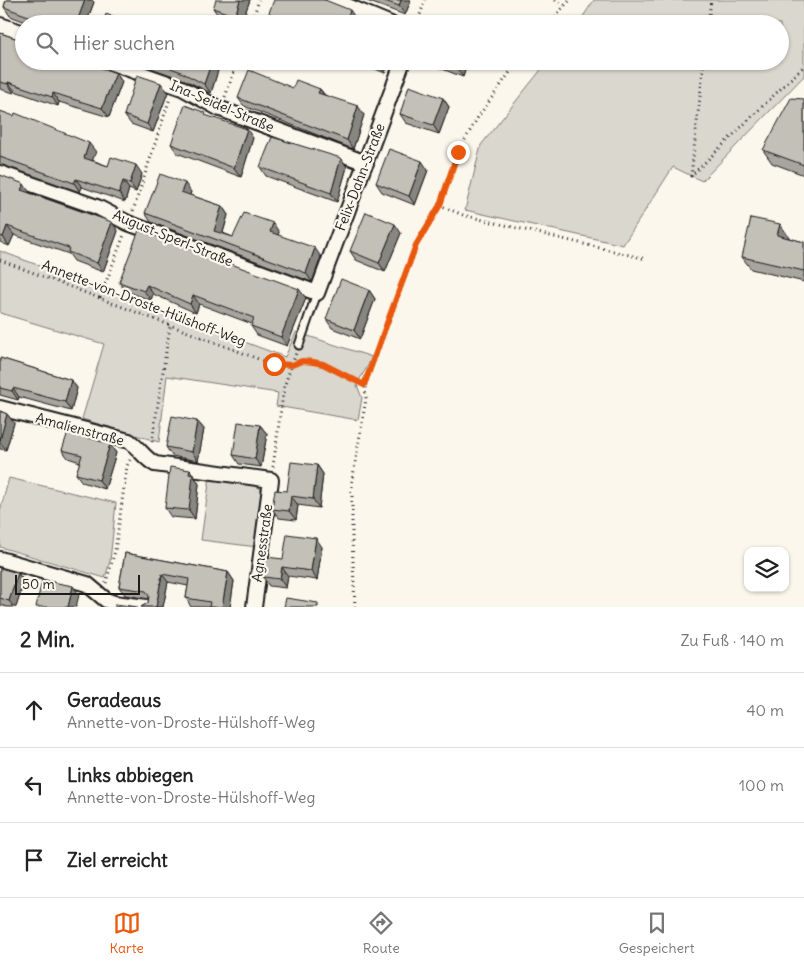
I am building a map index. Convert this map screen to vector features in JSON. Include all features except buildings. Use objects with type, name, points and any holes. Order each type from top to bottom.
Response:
[{"type":"street","points":[[333,0],[369,15]]},
{"type":"street","points":[[0,25],[15,30]]},
{"type":"street","name":"Ina-Seidel-Straße","points":[[132,70],[175,85],[218,108],[366,164]]},
{"type":"street","name":"Felix-Dahn-Straße","points":[[317,293],[400,70]]},
{"type":"street","name":"August-Sperl-Straße","points":[[0,173],[97,207],[128,223],[317,293]]},
{"type":"street","name":"Amalienstraße","points":[[0,408],[129,441],[147,459]]},
{"type":"street","points":[[147,459],[155,464],[271,480]]},
{"type":"street","name":"Agnesstraße","points":[[254,607],[271,480]]},
{"type":"street","points":[[0,559],[87,584],[98,594],[114,603],[148,607]]},
{"type":"lane","points":[[299,345],[317,293]]},
{"type":"path","points":[[254,15],[259,0]]},
{"type":"path","points":[[420,15],[426,0]]},
{"type":"path","points":[[555,0],[564,5]]},
{"type":"path","points":[[556,15],[570,0]]},
{"type":"path","points":[[709,15],[711,0]]},
{"type":"path","points":[[703,70],[691,176],[804,66]]},
{"type":"path","points":[[218,108],[226,96],[235,70]]},
{"type":"path","points":[[355,607],[352,482],[366,399],[364,385],[416,245],[440,205],[458,152],[478,117],[512,70]]},
{"type":"path","points":[[100,298],[128,223],[175,85]]},
{"type":"path","points":[[440,205],[464,215],[646,259]]},
{"type":"path","name":"Annette-von-Droste-Hülshoff-Weg","points":[[0,260],[274,364],[292,365],[302,361],[323,364],[364,385]]},
{"type":"path","points":[[147,459],[153,439],[170,326]]},
{"type":"path","points":[[271,480],[284,387],[292,365]]},
{"type":"path","points":[[98,594],[108,580],[115,551],[127,466],[136,446]]},
{"type":"shaded area","points":[[594,0],[804,0],[804,76],[702,181],[673,167],[623,245],[465,210],[481,145],[541,70],[789,70],[789,15],[584,15]]},
{"type":"shaded area","points":[[0,251],[285,357],[296,332],[372,357],[357,385],[362,398],[358,420],[276,406],[278,393],[167,376],[159,442],[82,419],[104,344],[0,313]]},
{"type":"shaded area","points":[[210,476],[257,485],[263,492],[257,547],[201,540]]},
{"type":"shaded area","points":[[9,478],[116,503],[110,561],[105,578],[0,547],[0,511]]},
{"type":"route","points":[[274,364],[292,365],[302,361],[323,364],[364,385],[369,376],[416,245],[440,205],[458,152]]}]
